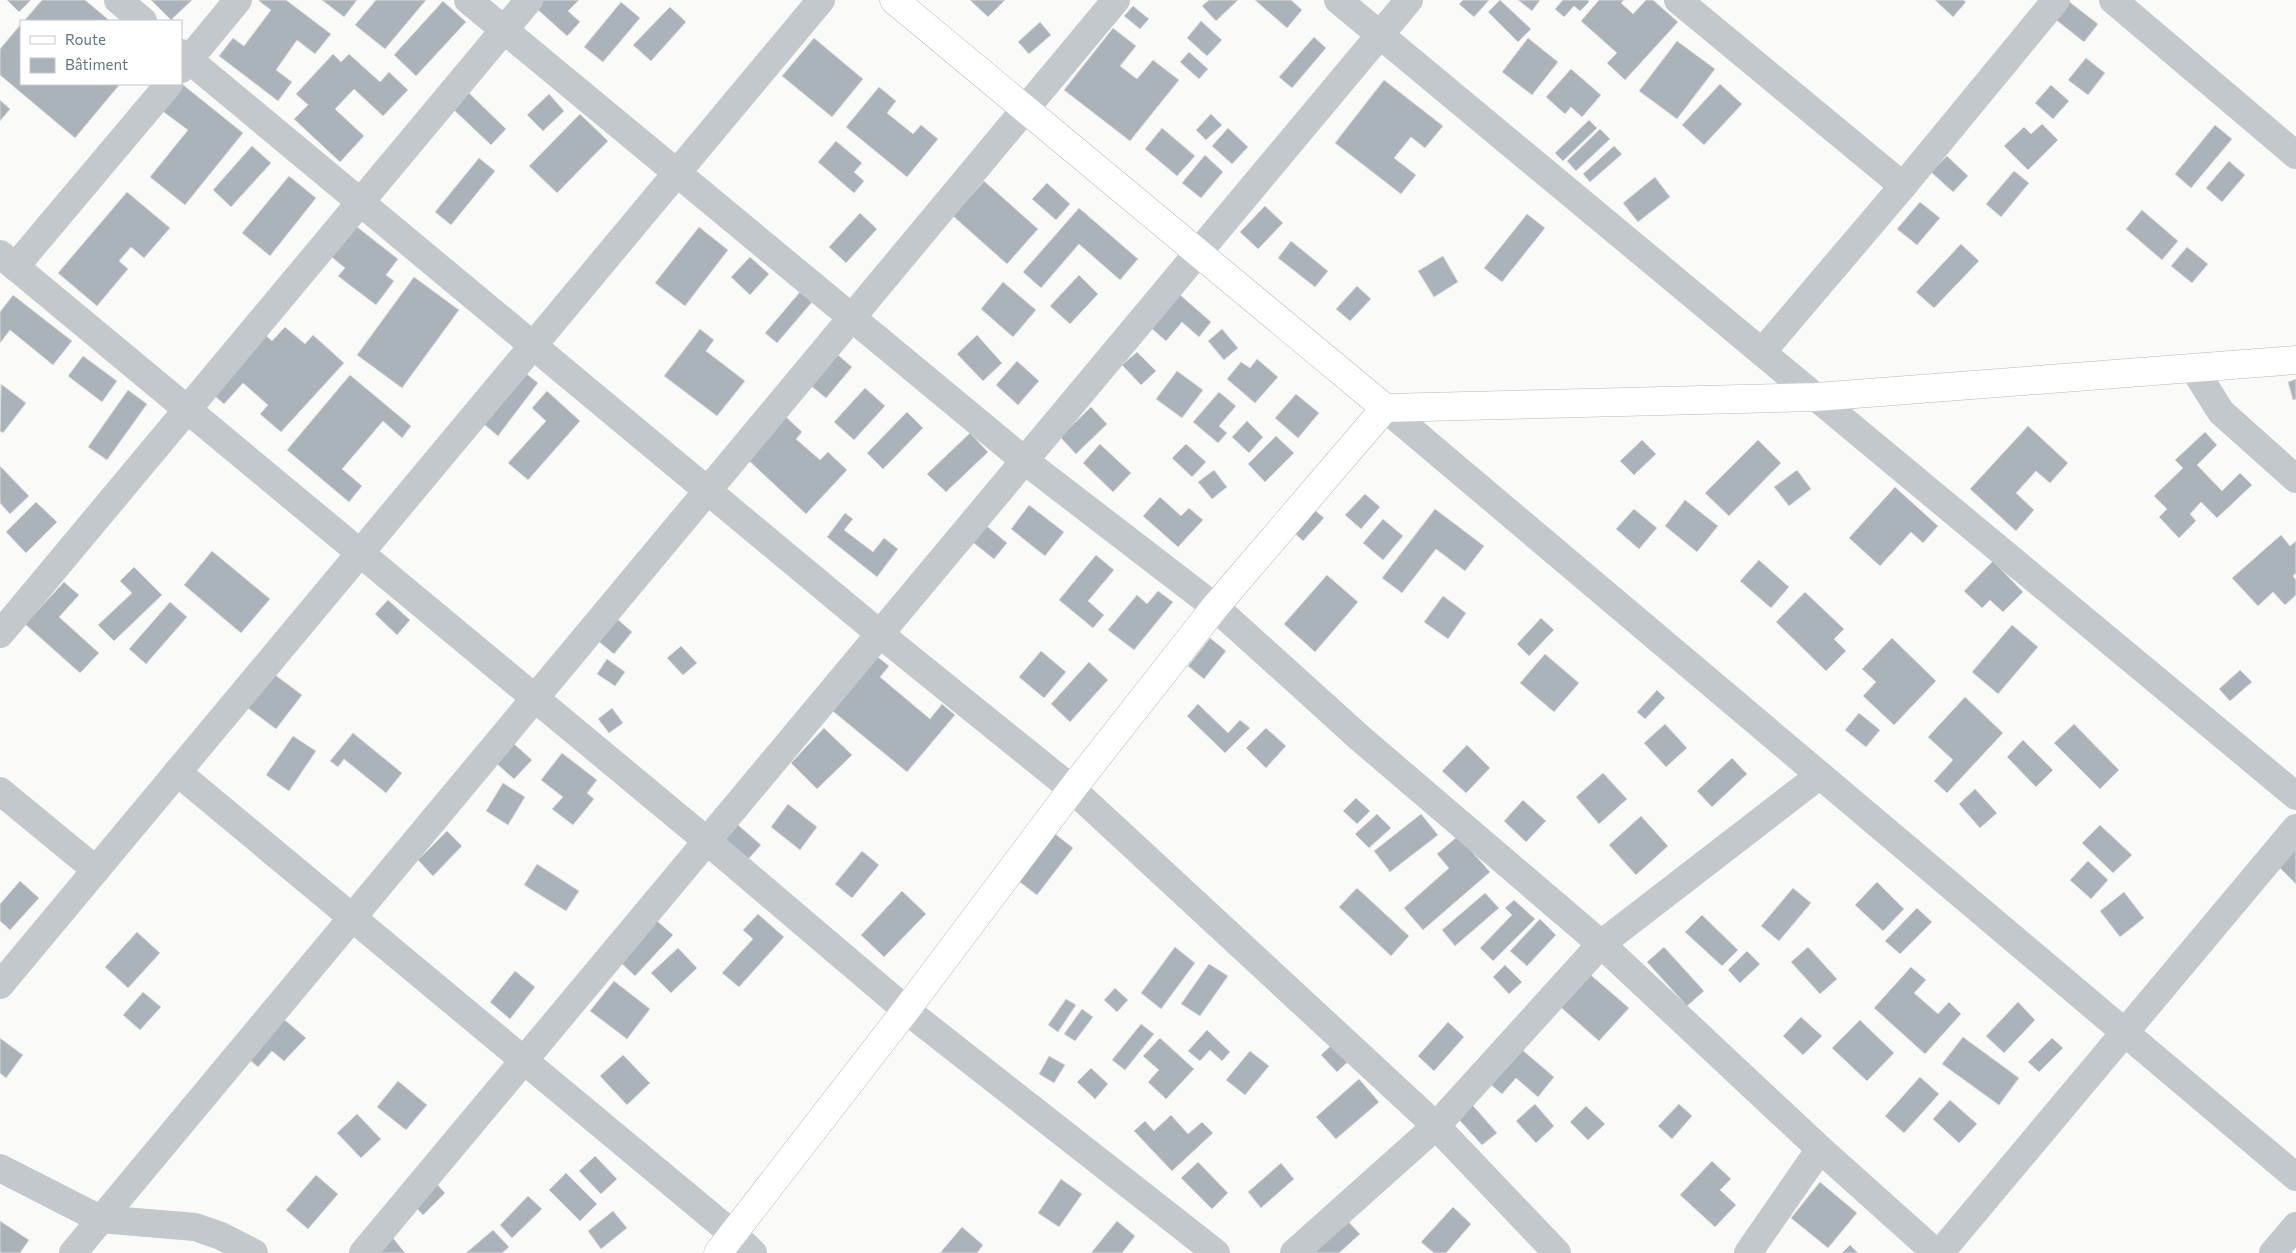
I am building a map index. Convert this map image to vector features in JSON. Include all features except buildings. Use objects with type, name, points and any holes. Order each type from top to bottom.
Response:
[{"type":"main road","points":[[894,0],[1385,408],[1816,397],[2296,360]]},
{"type":"main road","points":[[735,1247],[906,1010],[1072,789],[1215,607],[1385,408]]},
{"type":"street","points":[[118,0],[142,20]]},
{"type":"street","points":[[238,0],[184,60],[360,202],[880,634],[1072,789],[1436,1126],[1557,1253]]},
{"type":"street","points":[[468,0],[1025,461],[1215,607],[1361,739],[1601,944],[1820,1149],[1936,1253]]},
{"type":"street","points":[[0,634],[529,0]]},
{"type":"street","points":[[0,984],[822,0]]},
{"type":"street","points":[[73,1253],[1116,0]]},
{"type":"street","points":[[1338,0],[2296,796]]},
{"type":"street","points":[[363,1253],[1409,0]]},
{"type":"street","points":[[1678,0],[1903,186]]},
{"type":"street","points":[[1762,352],[1903,186],[2056,0]]},
{"type":"street","points":[[2113,0],[2296,155]]},
{"type":"street","points":[[168,85],[8,261],[707,841],[906,1010],[1216,1253]]},
{"type":"street","points":[[2194,369],[2221,412],[2296,479]]},
{"type":"street","points":[[1385,408],[2296,1177]]},
{"type":"street","points":[[177,772],[524,1060],[735,1247]]},
{"type":"street","points":[[1294,1253],[1436,1126],[1601,944],[1820,775]]},
{"type":"street","points":[[0,791],[96,870]]},
{"type":"street","points":[[1940,1253],[2296,828]]},
{"type":"street","points":[[1748,1253],[1820,1149]]},
{"type":"street","points":[[0,1168],[100,1219],[196,1227],[222,1236],[254,1253]]},
{"type":"street","points":[[2273,1253],[2296,1226]]}]
